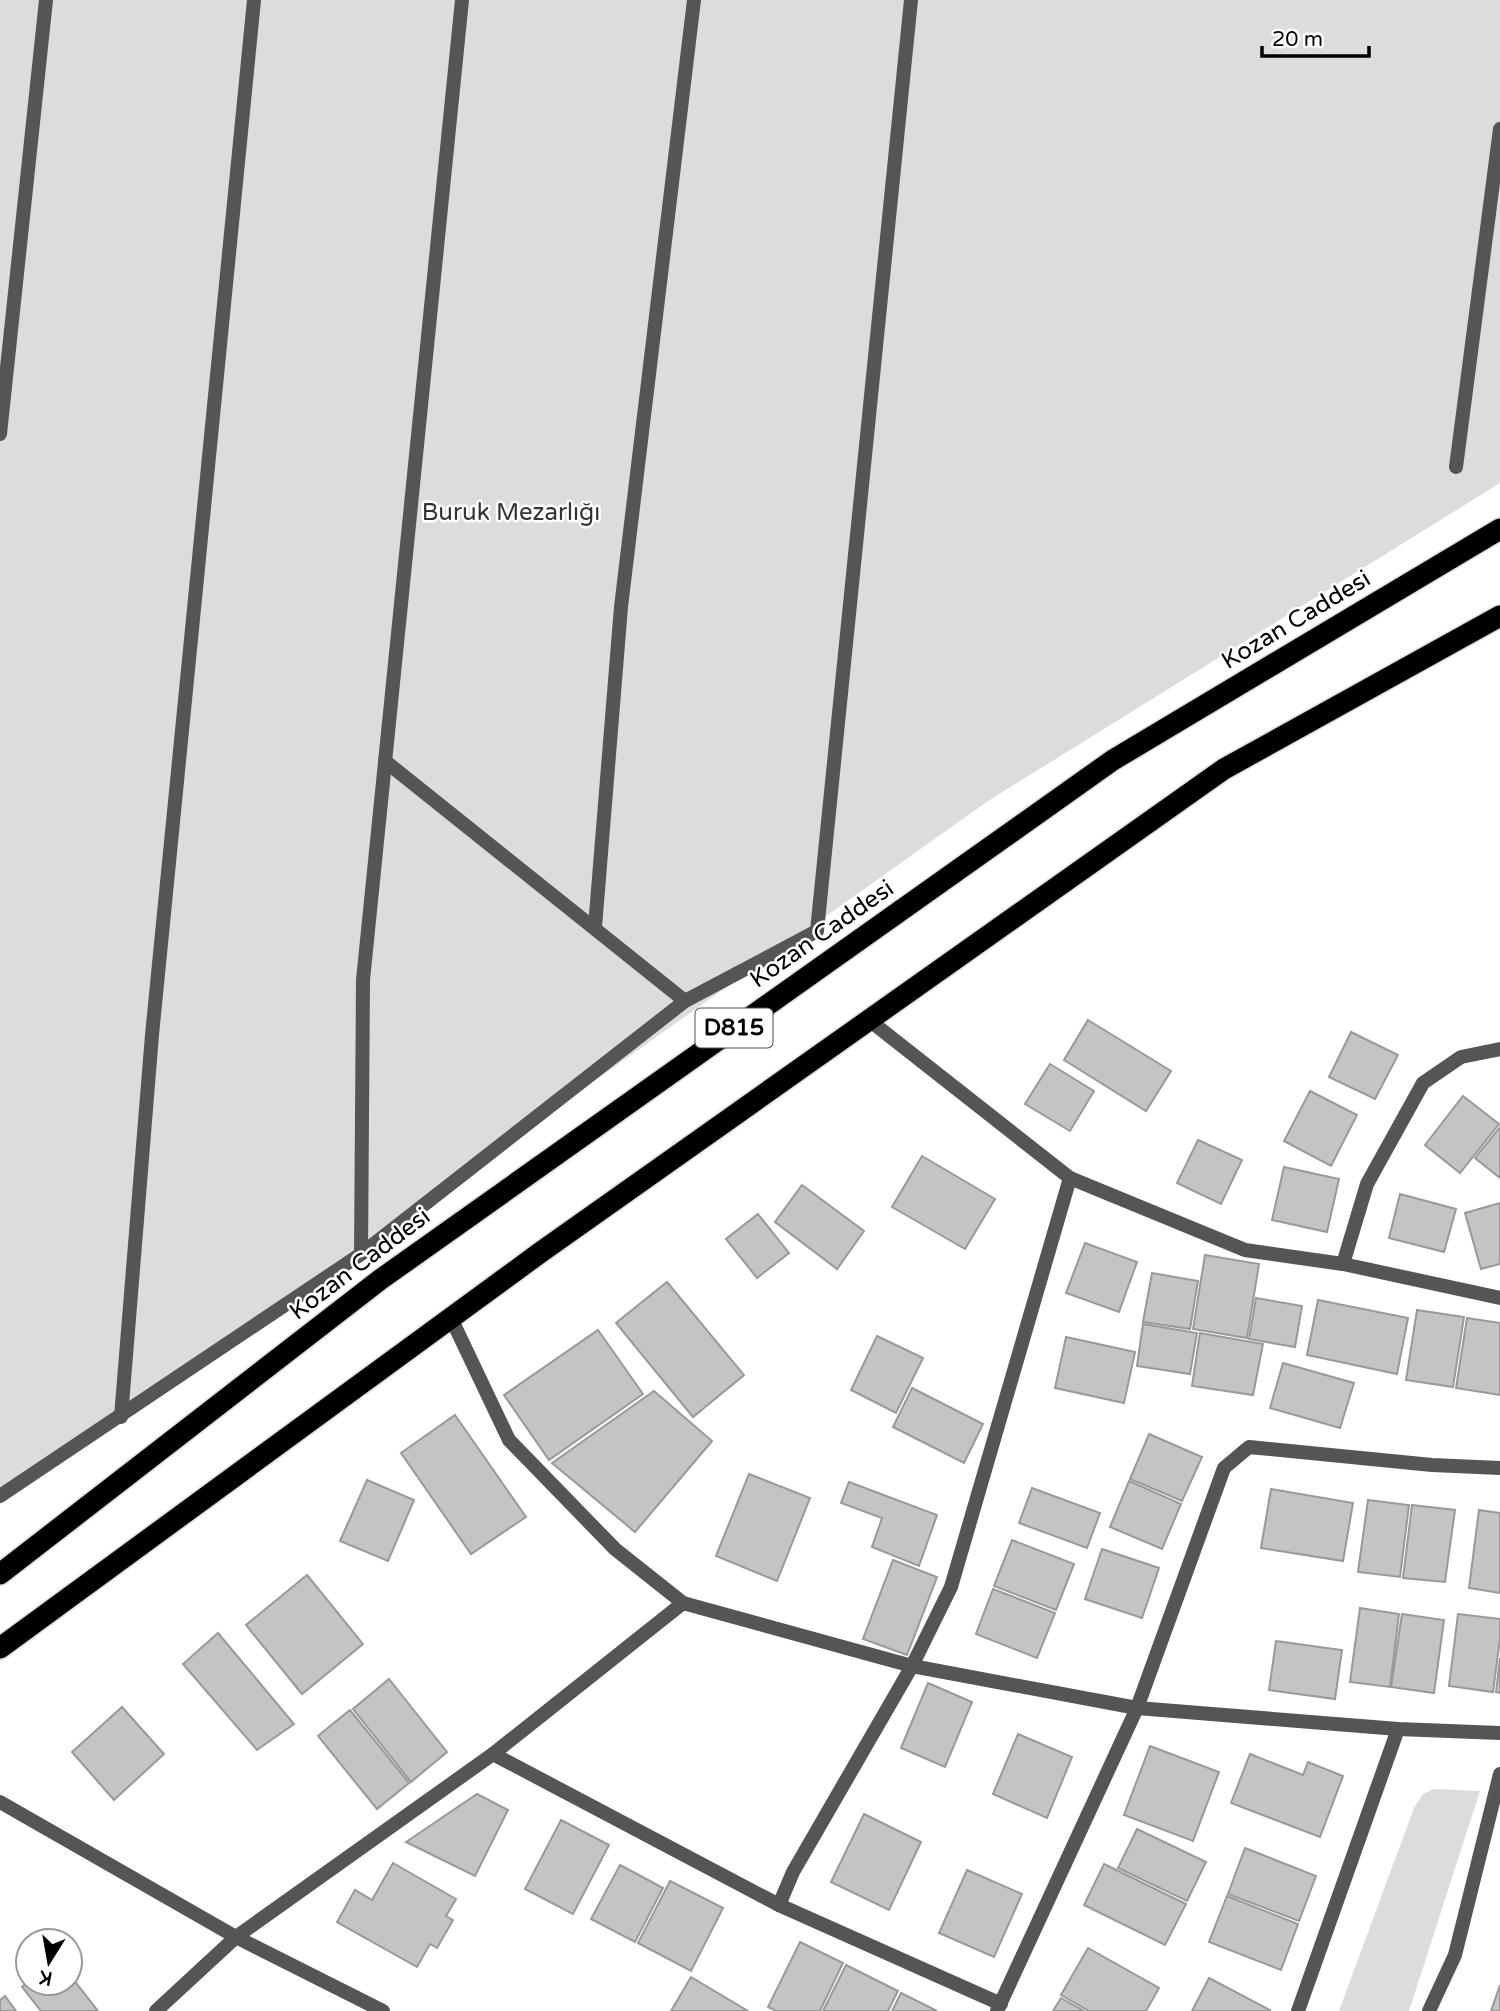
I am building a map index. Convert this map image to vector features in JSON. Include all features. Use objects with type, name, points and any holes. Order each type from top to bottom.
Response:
[{"type":"highway","name":"Kozan Caddesi","points":[[0,1574],[381,1279],[1113,760],[1500,529]]},
{"type":"highway","name":"D815","points":[[0,1648],[452,1318],[1224,769],[1500,616]]},
{"type":"street","points":[[0,434],[46,0]]},
{"type":"street","points":[[121,1417],[152,1035],[254,0]]},
{"type":"street","points":[[361,1254],[363,980],[462,0]]},
{"type":"street","points":[[596,927],[621,607],[694,0]]},
{"type":"street","points":[[0,1496],[361,1254],[685,1001],[817,931],[911,0]]},
{"type":"street","points":[[1456,467],[1500,129]]},
{"type":"street","points":[[385,761],[596,927],[685,1001]]},
{"type":"street","points":[[869,1020],[1070,1178],[1245,1250],[1343,1264],[1500,1298]]},
{"type":"street","points":[[1343,1264],[1367,1184],[1423,1083],[1461,1056],[1500,1049]]},
{"type":"street","points":[[779,1905],[793,1872],[912,1666],[951,1587],[1070,1178]]},
{"type":"street","points":[[452,1318],[509,1440],[615,1549],[683,1603],[912,1666],[1137,1708],[1398,1729],[1500,1733]]},
{"type":"street","points":[[493,1754],[779,1905],[999,2007],[1137,1708],[1224,1468],[1249,1447],[1432,1465],[1500,1468]]},
{"type":"street","points":[[156,2011],[236,1937],[493,1754],[683,1603]]},
{"type":"street","points":[[1298,2011],[1398,1729]]},
{"type":"street","points":[[1429,2011],[1455,1955],[1500,1774]]},
{"type":"street","points":[[0,1802],[236,1937],[383,2011]]},
{"type":"green space","name":"Buruk Mezarlığı","points":[[0,0],[1500,0],[1500,483],[988,801],[0,1504]]},
{"type":"green space","points":[[1434,1789],[1480,1791],[1409,2011],[1339,2011],[1414,1808],[1423,1794]]},
{"type":"building","points":[[1088,1020],[1171,1071],[1146,1111],[1064,1060]]},
{"type":"building","points":[[1351,1032],[1398,1055],[1375,1099],[1329,1077]]},
{"type":"building","points":[[1050,1064],[1094,1091],[1070,1131],[1025,1104]]},
{"type":"building","points":[[1310,1091],[1357,1115],[1331,1166],[1284,1141]]},
{"type":"building","points":[[1463,1096],[1499,1124],[1460,1173],[1425,1145]]},
{"type":"building","points":[[1500,1127],[1500,1178],[1475,1158]]},
{"type":"building","points":[[1198,1140],[1242,1160],[1221,1204],[1177,1183]]},
{"type":"building","points":[[922,1156],[995,1199],[965,1249],[892,1207]]},
{"type":"building","points":[[1284,1167],[1339,1179],[1327,1232],[1272,1220]]},
{"type":"building","points":[[802,1185],[864,1231],[837,1269],[775,1222]]},
{"type":"building","points":[[1400,1194],[1456,1209],[1444,1252],[1389,1238]]},
{"type":"building","points":[[1500,1203],[1500,1264],[1481,1269],[1465,1213]]},
{"type":"building","points":[[758,1214],[789,1253],[757,1278],[726,1239]]},
{"type":"building","points":[[1085,1243],[1137,1262],[1119,1312],[1066,1293]]},
{"type":"building","points":[[1205,1255],[1259,1264],[1247,1338],[1193,1329]]},
{"type":"building","points":[[1152,1273],[1198,1281],[1190,1329],[1143,1322]]},
{"type":"building","points":[[667,1282],[744,1375],[693,1417],[616,1323]]},
{"type":"building","points":[[1256,1298],[1302,1306],[1295,1347],[1249,1339]]},
{"type":"building","points":[[1318,1300],[1408,1318],[1397,1374],[1307,1355]]},
{"type":"building","points":[[1417,1310],[1464,1317],[1453,1387],[1406,1380]]},
{"type":"building","points":[[1467,1318],[1500,1323],[1500,1395],[1456,1388]]},
{"type":"building","points":[[1143,1324],[1197,1333],[1190,1374],[1137,1366]]},
{"type":"building","points":[[598,1330],[643,1394],[549,1460],[504,1395]]},
{"type":"building","points":[[1200,1333],[1263,1344],[1253,1395],[1192,1386]]},
{"type":"building","points":[[877,1336],[923,1358],[896,1413],[851,1390]]},
{"type":"building","points":[[1066,1337],[1135,1352],[1124,1403],[1055,1388]]},
{"type":"building","points":[[1283,1363],[1354,1383],[1340,1428],[1270,1408]]},
{"type":"building","points":[[912,1388],[983,1424],[964,1463],[893,1427]]},
{"type":"building","points":[[654,1391],[712,1441],[635,1532],[552,1463]]},
{"type":"building","points":[[455,1415],[526,1517],[471,1554],[401,1453]]},
{"type":"building","points":[[1149,1434],[1202,1457],[1182,1501],[1130,1479]]},
{"type":"building","points":[[749,1474],[810,1498],[777,1581],[716,1556]]},
{"type":"building","points":[[367,1480],[414,1500],[388,1561],[340,1541]]},
{"type":"building","points":[[1129,1481],[1181,1504],[1162,1549],[1110,1527]]},
{"type":"building","points":[[849,1482],[937,1515],[919,1566],[872,1547],[882,1518],[841,1503]]},
{"type":"building","points":[[1032,1488],[1100,1513],[1087,1548],[1019,1523]]},
{"type":"building","points":[[1271,1489],[1353,1503],[1343,1561],[1261,1548]]},
{"type":"building","points":[[1368,1500],[1409,1505],[1400,1577],[1358,1572]]},
{"type":"building","points":[[1412,1505],[1455,1510],[1445,1582],[1403,1578]]},
{"type":"building","points":[[1479,1510],[1500,1513],[1500,1593],[1469,1588]]},
{"type":"building","points":[[1012,1540],[1074,1564],[1056,1610],[994,1586]]},
{"type":"building","points":[[1102,1549],[1159,1568],[1142,1618],[1085,1599]]},
{"type":"building","points":[[893,1560],[937,1577],[907,1655],[863,1639]]},
{"type":"building","points":[[307,1575],[363,1644],[302,1694],[246,1625]]},
{"type":"building","points":[[993,1589],[1055,1613],[1037,1658],[976,1634]]},
{"type":"building","points":[[1360,1608],[1399,1614],[1390,1687],[1350,1682]]},
{"type":"building","points":[[1402,1614],[1444,1620],[1434,1693],[1391,1687]]},
{"type":"building","points":[[1458,1614],[1500,1619],[1493,1692],[1449,1686]]},
{"type":"building","points":[[218,1633],[294,1724],[257,1750],[183,1664]]},
{"type":"building","points":[[1276,1641],[1342,1650],[1335,1699],[1269,1690]]},
{"type":"building","points":[[1500,1658],[1500,1693],[1496,1692]]},
{"type":"building","points":[[389,1679],[447,1752],[411,1782],[353,1709]]},
{"type":"building","points":[[928,1683],[972,1702],[945,1767],[901,1748]]},
{"type":"building","points":[[122,1707],[164,1754],[114,1800],[72,1752]]},
{"type":"building","points":[[350,1710],[409,1783],[377,1809],[318,1736]]},
{"type":"building","points":[[1018,1734],[1072,1757],[1047,1818],[993,1794]]},
{"type":"building","points":[[1150,1746],[1219,1772],[1193,1841],[1124,1815]]},
{"type":"building","points":[[1250,1754],[1303,1775],[1308,1762],[1343,1776],[1320,1837],[1231,1803]]},
{"type":"building","points":[[477,1794],[508,1810],[475,1876],[406,1842]]},
{"type":"building","points":[[864,1814],[921,1842],[889,1910],[831,1882]]},
{"type":"building","points":[[561,1820],[609,1845],[573,1914],[525,1889]]},
{"type":"building","points":[[1137,1829],[1206,1862],[1187,1901],[1118,1868]]},
{"type":"building","points":[[1245,1848],[1316,1876],[1299,1921],[1228,1894]]},
{"type":"building","points":[[393,1863],[456,1899],[446,1916],[453,1920],[437,1948],[430,1944],[417,1967],[337,1922],[355,1890],[372,1900]]},
{"type":"building","points":[[1104,1864],[1186,1904],[1165,1945],[1084,1905]]},
{"type":"building","points":[[620,1865],[663,1888],[635,1942],[591,1919]]},
{"type":"building","points":[[967,1870],[1022,1894],[994,1957],[939,1933]]},
{"type":"building","points":[[670,1881],[723,1908],[691,1971],[638,1943]]},
{"type":"building","points":[[1227,1896],[1298,1924],[1281,1970],[1209,1942]]},
{"type":"building","points":[[800,1942],[843,1963],[820,2011],[776,2011],[768,2007]]},
{"type":"building","points":[[1088,1948],[1159,1988],[1146,2011],[1089,2011],[1061,1995]]},
{"type":"building","points":[[846,1965],[898,1991],[888,2011],[823,2011]]},
{"type":"building","points":[[691,1977],[748,2011],[671,2011]]},
{"type":"building","points":[[1209,1978],[1270,2010],[1270,2011],[1192,2011]]},
{"type":"building","points":[[1500,1985],[1500,2011],[1491,2011]]},
{"type":"building","points":[[84,1993],[98,2011],[41,2011],[30,1997],[84,1997]]},
{"type":"building","points":[[901,1993],[937,2011],[892,2011]]},
{"type":"building","points":[[5,1996],[16,2011],[0,2011],[0,2000]]},
{"type":"building","points":[[1061,1998],[1084,2011],[1053,2011]]}]
